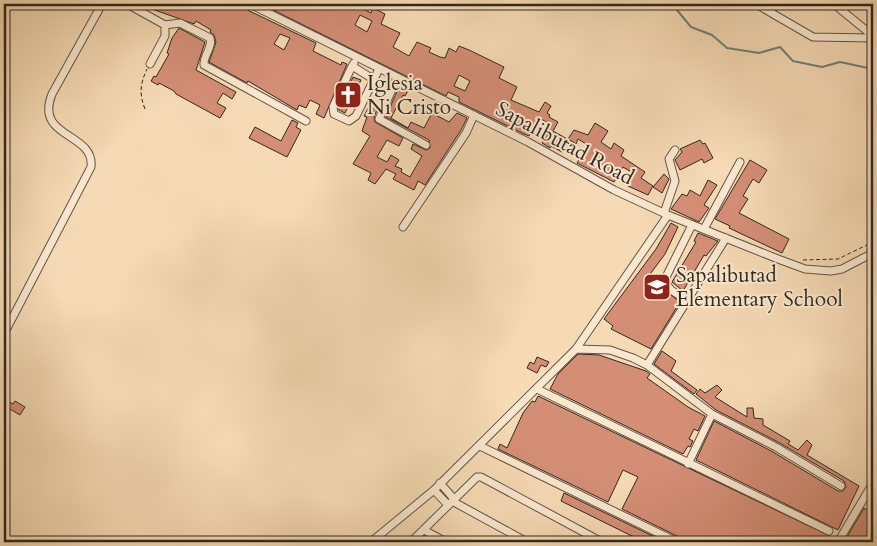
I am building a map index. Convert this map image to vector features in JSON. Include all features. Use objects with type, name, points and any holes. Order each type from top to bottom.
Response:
[{"type":"street","points":[[4,334],[91,166],[92,160],[87,150],[53,122],[48,106],[52,94],[102,4]]},
{"type":"street","points":[[127,4],[165,25],[180,23],[210,38],[211,43],[204,65],[306,121]]},
{"type":"street","name":"Sapalibutad Road","points":[[250,4],[379,70],[474,115],[614,190],[692,225],[778,259],[818,272],[842,269],[873,253]]},
{"type":"street","points":[[756,4],[813,37],[873,37]]},
{"type":"street","points":[[834,4],[873,37]]},
{"type":"street","points":[[150,64],[165,36],[165,25]]},
{"type":"street","points":[[356,58],[333,107],[334,114],[349,121],[353,120],[372,79],[379,70]]},
{"type":"street","points":[[352,66],[372,79]]},
{"type":"street","points":[[397,78],[379,119],[426,145]]},
{"type":"street","points":[[403,227],[466,133],[474,115]]},
{"type":"street","points":[[371,542],[415,508],[480,446],[576,349],[666,214],[675,181],[669,159],[675,150]]},
{"type":"street","points":[[704,229],[740,162]]},
{"type":"street","points":[[688,300],[671,290],[664,281],[692,225]]},
{"type":"street","points":[[648,365],[726,238]]},
{"type":"street","points":[[576,349],[610,350],[648,365],[678,391],[712,414],[776,447],[841,486]]},
{"type":"street","points":[[537,389],[829,531]]},
{"type":"street","points":[[688,464],[712,414]]},
{"type":"street","points":[[480,446],[677,542]]},
{"type":"street","points":[[411,542],[477,478],[482,477],[602,542]]},
{"type":"street","points":[[440,483],[451,502]]},
{"type":"street","points":[[838,542],[873,483]]},
{"type":"street","points":[[434,490],[451,502],[527,542]]},
{"type":"street","points":[[424,530],[446,542]]},
{"type":"path","points":[[145,109],[140,95],[140,85],[150,64]]},
{"type":"path","points":[[796,260],[838,259],[873,242]]},
{"type":"building","points":[[138,4],[235,4],[316,43],[313,51],[341,65],[342,62],[347,64],[324,118],[316,114],[320,105],[310,100],[306,108],[299,105],[297,110],[248,81],[247,83],[209,62],[216,42],[214,35],[210,32],[211,30],[196,21],[194,24]],"holes":[[[280,34],[290,38],[284,50],[274,44]]]},
{"type":"building","points":[[266,4],[354,4],[371,13],[373,8],[385,14],[381,24],[400,33],[393,47],[409,56],[417,42],[431,48],[429,52],[445,58],[449,48],[456,52],[459,46],[469,50],[504,67],[499,78],[517,87],[511,100],[539,112],[545,102],[551,106],[547,113],[550,115],[549,117],[558,122],[553,131],[569,140],[562,152],[551,146],[550,148],[542,143],[547,135],[548,123],[538,117],[529,136],[524,134],[459,102],[459,97],[448,92],[446,96],[265,6]],"holes":[[[360,15],[372,21],[367,32],[355,25]],[[459,75],[470,81],[465,91],[454,86]]]},
{"type":"building","points":[[179,28],[205,42],[196,70],[236,92],[232,99],[223,93],[217,103],[226,108],[220,118],[176,94],[174,91],[151,81],[154,76],[156,77],[169,54],[167,53],[172,38]]},
{"type":"building","name":"Iglesia Ni Cristo","points":[[353,77],[361,80],[345,113],[338,108]]},
{"type":"building","points":[[400,84],[409,89],[405,96],[403,95],[391,118],[408,128],[411,122],[424,128],[432,113],[449,122],[457,113],[467,118],[425,185],[418,181],[414,190],[393,179],[396,174],[386,169],[375,184],[368,180],[371,173],[353,164],[370,136],[362,131],[367,117],[364,116],[370,104],[378,108],[374,117],[375,122],[403,138],[399,146],[387,140],[377,157],[387,162],[391,155],[399,160],[395,166],[402,169],[401,172],[410,177],[422,156],[411,149],[413,144],[426,150],[430,148],[429,140],[386,117]]},
{"type":"building","points":[[292,120],[298,123],[296,127],[301,130],[287,157],[249,138],[255,127],[281,141]]},
{"type":"building","points":[[595,123],[608,131],[601,142],[611,149],[614,143],[624,150],[621,156],[645,172],[641,178],[653,186],[648,195],[628,186],[633,173],[623,167],[614,182],[577,163],[588,145],[578,139],[576,144],[568,139],[574,130],[588,135]]},
{"type":"building","points":[[700,140],[703,144],[705,143],[713,158],[704,163],[702,159],[680,170],[675,160],[682,152],[680,149]]},
{"type":"building","points":[[750,160],[767,170],[759,183],[753,179],[743,196],[748,199],[739,213],[789,239],[782,253],[729,228],[730,226],[715,219]]},
{"type":"building","points":[[664,174],[669,179],[662,193],[653,187]]},
{"type":"building","points":[[708,180],[717,185],[704,205],[709,208],[699,222],[671,209],[682,194],[687,196],[690,190],[700,196]]},
{"type":"building","points":[[671,223],[678,227],[665,254],[648,277],[680,302],[651,349],[611,329],[613,326],[604,319],[656,249]]},
{"type":"building","points":[[698,233],[718,241],[706,256],[704,255],[683,291],[672,282],[696,242],[694,241]]},
{"type":"building","points":[[662,351],[676,361],[671,371],[697,390],[694,394],[654,364]]},
{"type":"building","points":[[578,354],[599,355],[646,371],[650,374],[647,378],[688,407],[705,416],[698,431],[694,429],[689,439],[693,441],[690,447],[688,446],[683,454],[550,389],[558,374]]},
{"type":"building","points":[[537,357],[549,362],[546,367],[541,365],[537,373],[527,368],[530,362],[534,364]]},
{"type":"building","points":[[717,385],[722,390],[715,397],[747,417],[747,408],[753,408],[754,418],[763,419],[763,425],[790,441],[788,444],[798,450],[807,440],[812,445],[807,455],[859,486],[838,530],[696,460],[714,421],[773,452],[838,491],[843,491],[846,487],[844,481],[778,442],[716,410],[696,394],[700,389],[705,393]]},
{"type":"building","points":[[538,396],[830,536],[827,542],[682,542],[679,537],[622,509],[638,477],[623,470],[608,502],[498,449],[500,444],[507,448],[523,413],[532,401],[535,402]]},
{"type":"building","points":[[4,399],[13,404],[15,401],[25,407],[20,415],[8,408],[4,415]]},
{"type":"building","points":[[564,493],[665,542],[644,542],[561,501]]},
{"type":"building","points":[[864,508],[873,514],[873,538],[869,542],[844,542]]},
{"type":"waterway","points":[[672,4],[691,27],[712,35],[727,48],[759,53],[780,47],[793,61],[822,67],[840,62],[873,69]]},
{"type":"place","name":"Iglesia Ni Cristo","points":[[348,95]]},
{"type":"place","name":"Sapalibutad Elementary School","points":[[657,287]]}]
